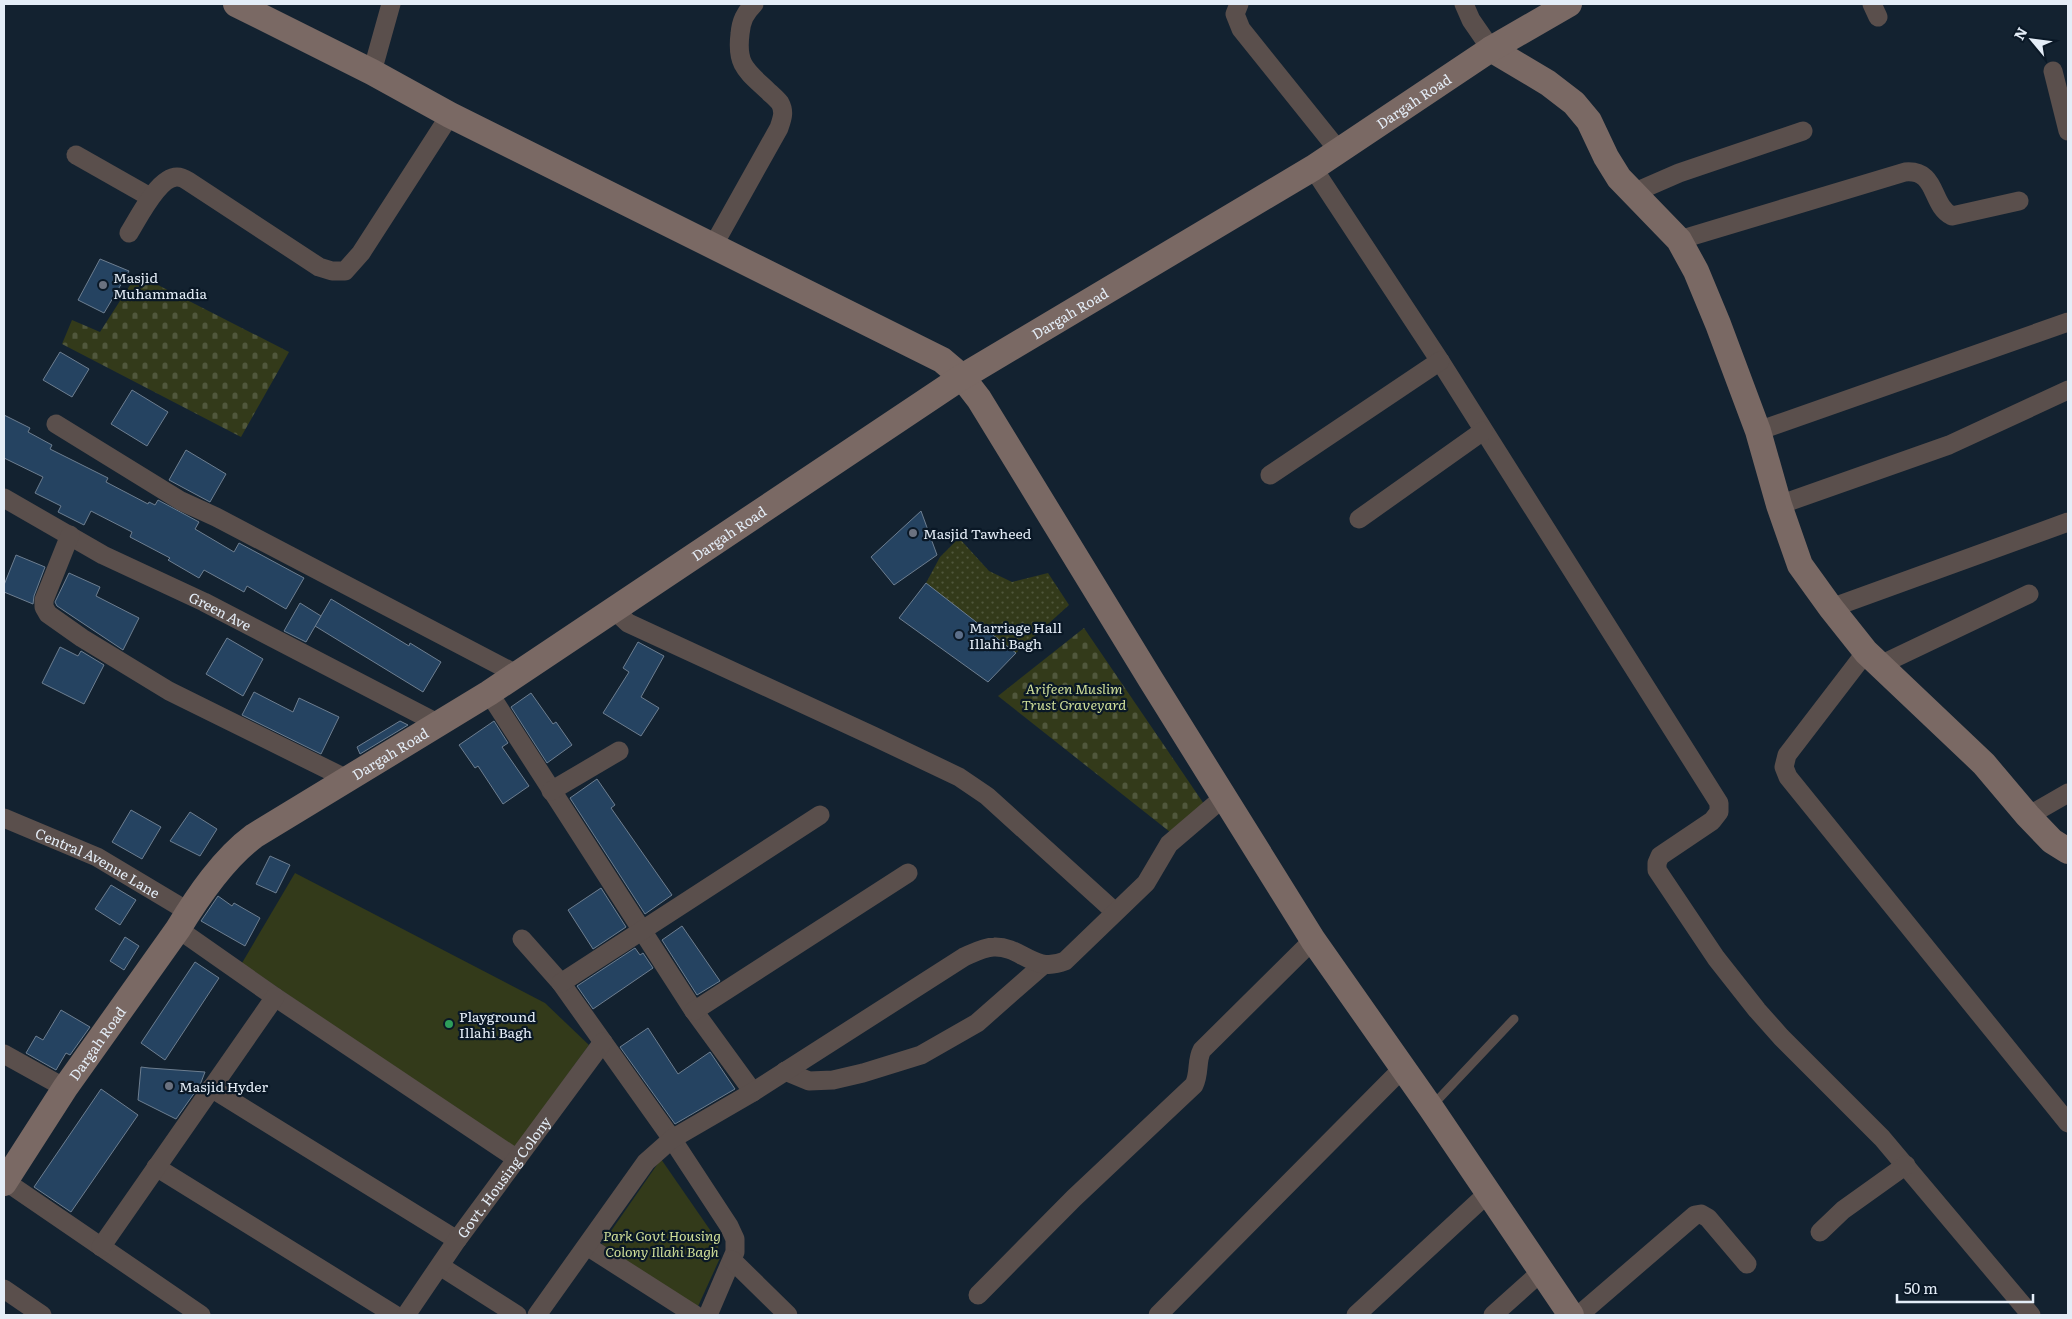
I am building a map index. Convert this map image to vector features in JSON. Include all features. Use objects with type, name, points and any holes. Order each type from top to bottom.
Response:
[{"type":"street","points":[[236,4],[267,11],[450,115],[942,360],[962,377],[979,399],[1313,940],[1431,1108],[1570,1315]]},
{"type":"street","points":[[372,72],[391,4]]},
{"type":"street","points":[[713,246],[779,128],[783,114],[780,102],[747,71],[740,61],[738,50],[741,24],[746,12],[754,4]]},
{"type":"street","points":[[1239,4],[1235,14],[1241,29],[1339,152]]},
{"type":"street","points":[[1464,4],[1471,20],[1492,49],[1548,83],[1574,102],[1589,121],[1606,157],[1619,178],[1679,240],[1696,271],[1718,324],[1758,431],[1779,505],[1800,565],[1831,608],[1873,659],[1984,764],[2052,841],[2068,851]]},
{"type":"street","name":"Dargah Road","points":[[5,1182],[65,1088],[238,848],[254,836],[488,693],[962,377],[1313,168],[1492,49],[1569,4]]},
{"type":"street","points":[[2053,71],[2068,131]]},
{"type":"street","points":[[129,233],[150,197],[168,179],[178,176],[319,267],[332,272],[345,271],[361,253],[450,115]]},
{"type":"street","points":[[1633,193],[1679,173],[1803,131]]},
{"type":"street","points":[[76,155],[150,197]]},
{"type":"street","points":[[1313,168],[1440,361],[1719,803],[1719,812],[1712,821],[1660,856],[1657,870],[1716,958],[1757,1010],[1906,1165],[2031,1315]]},
{"type":"street","points":[[1679,240],[1855,186],[1912,172],[1920,173],[1928,179],[1942,207],[1952,216],[2019,201]]},
{"type":"street","points":[[1758,431],[2068,322]]},
{"type":"street","points":[[1270,475],[1440,361]]},
{"type":"street","points":[[1779,505],[1949,445],[2068,390]]},
{"type":"street","points":[[56,424],[181,501],[216,517],[516,674]]},
{"type":"street","points":[[1359,519],[1483,431]]},
{"type":"street","name":"Green Ave","points":[[4,498],[103,555],[204,602],[437,723]]},
{"type":"street","points":[[1831,608],[2068,522]]},
{"type":"street","points":[[70,535],[44,600],[44,607],[48,614],[82,638],[170,691],[347,779]]},
{"type":"street","points":[[2029,594],[1873,659],[1787,755],[1784,767],[1788,777],[2068,1123]]},
{"type":"street","points":[[613,609],[628,623],[959,777],[987,796],[1114,911]]},
{"type":"street","points":[[488,693],[694,1011],[753,1092]]},
{"type":"street","points":[[551,792],[619,751]]},
{"type":"street","points":[[2028,816],[2068,793]]},
{"type":"street","points":[[537,1315],[646,1162],[672,1139],[753,1092],[964,957],[994,947],[1005,949],[1043,965],[1053,966],[1065,961],[1114,911],[1134,896],[1146,883],[1170,844],[1224,797]]},
{"type":"street","points":[[561,983],[820,815]]},
{"type":"street","name":"Central Avenue Lane","points":[[4,818],[97,857],[184,921],[275,997],[517,1159]]},
{"type":"street","points":[[694,1011],[908,873]]},
{"type":"street","points":[[522,939],[561,983],[672,1139],[729,1226],[735,1239],[732,1260],[708,1315]]},
{"type":"street","points":[[978,1295],[1074,1198],[1194,1085],[1198,1078],[1199,1056],[1202,1050],[1313,940]]},
{"type":"street","points":[[785,1071],[809,1081],[827,1081],[863,1073],[921,1055],[977,1023],[1043,965]]},
{"type":"street","points":[[101,1247],[275,997]]},
{"type":"street","name":"Govt. Housing Colony","points":[[406,1315],[457,1240],[603,1042]]},
{"type":"street","points":[[4,1054],[65,1088]]},
{"type":"street","points":[[1158,1315],[1402,1069]]},
{"type":"street","points":[[211,1088],[457,1240]]},
{"type":"street","points":[[1820,1232],[1844,1210],[1906,1165]]},
{"type":"street","points":[[156,1167],[395,1315]]},
{"type":"street","points":[[5,1182],[201,1315]]},
{"type":"street","points":[[1356,1315],[1487,1194]]},
{"type":"street","points":[[1579,1315],[1695,1215],[1702,1214],[1708,1218],[1747,1264]]},
{"type":"street","points":[[587,1246],[694,1315]]},
{"type":"street","points":[[732,1260],[788,1315]]},
{"type":"street","points":[[440,1266],[517,1315]]},
{"type":"street","points":[[1493,1315],[1541,1272]]},
{"type":"street","points":[[4,1289],[42,1315]]},
{"type":"lane","points":[[1431,1108],[1514,1019]]},
{"type":"green space","points":[[134,279],[152,282],[289,352],[241,437],[62,344],[72,320],[100,332]]},
{"type":"green space","points":[[959,538],[989,571],[1012,582],[1048,573],[1069,605],[1016,653],[926,583],[940,557]]},
{"type":"green space","name":"Arifeen Muslim Trust Graveyard","points":[[1084,628],[1204,804],[1170,832],[998,696]]},
{"type":"green space","name":"Playground Illahi Bagh","points":[[295,873],[545,1003],[589,1045],[513,1150],[242,963]]},
{"type":"green space","name":"Park Govt Housing Colony Illahi Bagh","points":[[661,1159],[717,1240],[720,1258],[695,1313],[602,1244]]},
{"type":"building","name":"Masjid Muhammadia","points":[[100,259],[129,271],[104,313],[78,300]]},
{"type":"building","points":[[60,352],[89,369],[72,397],[43,380]]},
{"type":"building","points":[[132,390],[168,412],[147,446],[111,424]]},
{"type":"building","points":[[4,415],[30,428],[28,432],[52,445],[50,449],[108,478],[106,482],[148,504],[149,502],[155,505],[158,500],[199,522],[195,529],[234,552],[239,543],[304,578],[286,609],[247,586],[244,592],[204,570],[199,578],[168,560],[170,558],[130,537],[132,532],[91,511],[84,525],[58,512],[61,506],[35,493],[43,477],[4,458]]},
{"type":"building","points":[[186,450],[226,474],[210,502],[169,480]]},
{"type":"building","name":"Masjid Tawheed","points":[[921,511],[937,555],[894,585],[871,557]]},
{"type":"building","points":[[16,555],[45,567],[34,596],[33,604],[4,592],[4,585]]},
{"type":"building","points":[[69,573],[100,587],[96,596],[139,618],[123,650],[57,606],[55,602]]},
{"type":"building","name":"Marriage Hall Illahi Bagh","points":[[926,583],[1016,653],[988,682],[899,618]]},
{"type":"building","points":[[331,599],[409,646],[410,643],[441,662],[423,692],[315,626]]},
{"type":"building","points":[[300,603],[321,616],[306,642],[284,631]]},
{"type":"building","points":[[227,638],[263,659],[243,696],[206,674]]},
{"type":"building","points":[[638,642],[664,656],[641,697],[659,708],[641,736],[603,713],[629,672],[623,668]]},
{"type":"building","points":[[60,647],[78,656],[81,651],[104,665],[84,704],[42,683]]},
{"type":"building","points":[[254,692],[293,712],[299,698],[339,717],[321,754],[242,715]]},
{"type":"building","points":[[531,693],[553,724],[556,722],[572,745],[547,763],[511,707]]},
{"type":"building","points":[[400,721],[408,725],[360,754],[357,747]]},
{"type":"building","points":[[494,721],[508,743],[502,747],[529,786],[503,804],[478,766],[475,768],[459,745]]},
{"type":"building","points":[[597,779],[615,805],[611,808],[672,895],[645,914],[570,798]]},
{"type":"building","points":[[131,810],[161,827],[142,859],[112,842]]},
{"type":"building","points":[[190,812],[217,829],[200,856],[170,841]]},
{"type":"building","points":[[270,856],[290,865],[276,893],[256,884]]},
{"type":"building","points":[[111,885],[136,900],[120,925],[95,909]]},
{"type":"building","points":[[601,888],[626,927],[593,949],[568,910]]},
{"type":"building","points":[[218,896],[232,906],[234,903],[260,918],[245,946],[201,921]]},
{"type":"building","points":[[682,926],[720,981],[697,995],[662,940]]},
{"type":"building","points":[[125,937],[139,946],[124,970],[110,961]]},
{"type":"building","points":[[635,948],[640,955],[643,953],[653,968],[593,1009],[577,986]]},
{"type":"building","points":[[195,962],[219,978],[165,1060],[141,1043]]},
{"type":"building","points":[[61,1010],[90,1027],[70,1055],[66,1053],[56,1070],[26,1053],[36,1036],[43,1040]]},
{"type":"building","points":[[648,1028],[678,1074],[710,1052],[735,1089],[675,1124],[620,1047]]},
{"type":"building","name":"Masjid Hyder","points":[[141,1067],[205,1072],[200,1085],[176,1119],[138,1100]]},
{"type":"building","points":[[101,1089],[138,1115],[71,1212],[34,1187]]},
{"type":"place","name":"Masjid Muhammadia","points":[[103,285]]},
{"type":"place","name":"Masjid Tawheed","points":[[913,533]]},
{"type":"place","name":"Marriage Hall Illahi Bagh","points":[[959,635]]},
{"type":"place","name":"Playground Illahi Bagh","points":[[449,1024]]},
{"type":"place","name":"Masjid Hyder","points":[[169,1086]]}]
